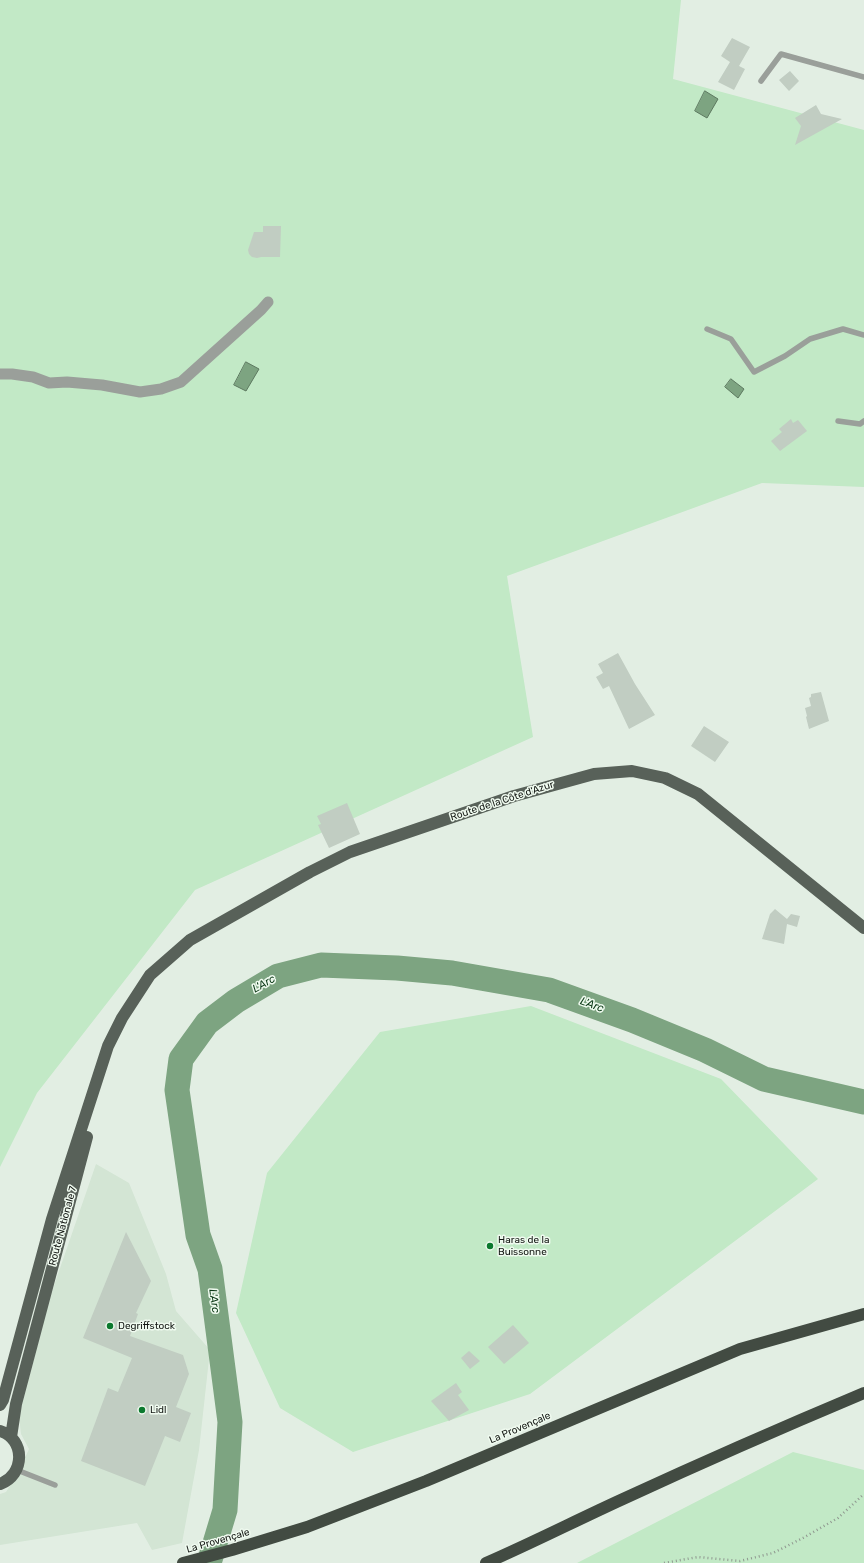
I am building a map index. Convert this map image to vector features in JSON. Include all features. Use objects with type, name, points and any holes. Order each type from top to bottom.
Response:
[{"type":"highway","name":"La Provençale","points":[[183,1563],[307,1527],[426,1481],[740,1349],[864,1314]]},
{"type":"highway","points":[[486,1563],[736,1448],[864,1393]]},
{"type":"main road","name":"Route de la Côte d'Azur","points":[[138,993],[150,974],[190,940],[270,894],[350,852],[514,796],[553,784],[594,774],[632,771],[665,778],[698,794],[864,928]]},
{"type":"main road","name":"Route Nationale 7","points":[[0,1405],[3,1400],[52,1219],[108,1046],[122,1018],[138,993]]},
{"type":"main road","name":"Route Nationale 7","points":[[11,1437],[16,1404],[80,1160],[122,1018]]},
{"type":"main road","points":[[0,1430],[11,1437],[19,1452],[19,1461],[12,1477],[0,1484]]},
{"type":"street","points":[[0,374],[33,377],[49,383],[67,382],[102,385],[140,392],[160,389],[181,382],[262,310],[268,302]]},
{"type":"lane","points":[[761,81],[781,54],[864,77]]},
{"type":"lane","points":[[707,328],[731,339],[754,372],[785,356],[810,339],[842,328],[864,335]]},
{"type":"lane","points":[[838,421],[860,424],[864,421]]},
{"type":"lane","points":[[16,1470],[55,1486]]},
{"type":"path","points":[[664,1563],[698,1557],[740,1561],[774,1553],[838,1518],[864,1494]]},
{"type":"shaded area","points":[[0,0],[681,0],[673,79],[864,130],[864,487],[762,483],[507,576],[533,737],[195,890],[37,1093],[0,1167]]},
{"type":"shaded area","points":[[705,91],[718,99],[707,118],[695,111]]},
{"type":"shaded area","points":[[246,362],[259,369],[246,391],[234,385]]},
{"type":"shaded area","points":[[731,379],[744,389],[738,398],[725,387]]},
{"type":"shaded area","name":"Haras de la Buissonne","points":[[531,1006],[721,1079],[818,1179],[530,1394],[353,1452],[280,1408],[236,1313],[267,1173],[380,1032]]},
{"type":"shaded area","points":[[96,1164],[129,1183],[166,1274],[176,1311],[210,1350],[199,1450],[182,1543],[152,1550],[137,1523],[0,1545],[0,1494],[6,1492],[19,1471],[29,1449],[21,1434],[19,1417],[49,1300]]},
{"type":"shaded area","points":[[793,1452],[864,1470],[864,1563],[577,1563]]},
{"type":"building","points":[[732,38],[750,47],[739,66],[745,69],[734,90],[718,82],[730,62],[721,56]]},
{"type":"building","points":[[790,71],[799,81],[789,91],[779,80]]},
{"type":"building","points":[[816,105],[821,114],[842,119],[795,145],[801,126],[795,118]]},
{"type":"building","points":[[263,226],[281,226],[280,257],[257,258],[252,257],[249,254],[248,250],[254,232],[263,232]]},
{"type":"building","points":[[791,419],[793,423],[798,420],[807,431],[780,451],[771,441],[782,432],[779,429]]},
{"type":"building","points":[[618,653],[635,684],[655,715],[629,729],[609,686],[603,689],[596,677],[603,673],[598,664]]},
{"type":"building","points":[[821,692],[829,721],[809,729],[805,708],[811,706],[809,698],[811,697],[811,694]]},
{"type":"building","points":[[704,726],[729,742],[715,762],[691,746]]},
{"type":"building","points":[[347,803],[360,834],[329,848],[318,825],[321,824],[317,816]]},
{"type":"building","points":[[775,909],[787,919],[791,914],[800,916],[797,927],[787,924],[784,944],[762,939],[770,914]]},
{"type":"building","name":"Lidl","points":[[126,1232],[151,1281],[136,1313],[138,1314],[130,1336],[183,1355],[189,1374],[176,1407],[191,1413],[180,1442],[165,1436],[145,1486],[81,1461],[108,1388],[118,1392],[132,1358],[83,1338]]},
{"type":"building","points":[[513,1325],[529,1343],[504,1364],[488,1347]]},
{"type":"building","points":[[469,1351],[480,1361],[470,1369],[461,1358]]},
{"type":"building","points":[[456,1383],[462,1392],[458,1395],[469,1410],[449,1421],[431,1401]]},
{"type":"waterway","name":"L'Arc","points":[[209,1563],[225,1510],[230,1422],[210,1269],[198,1235],[177,1090],[181,1059],[207,1023],[236,1001],[278,976],[321,965],[397,968],[452,973],[549,990],[632,1020],[705,1050],[764,1079],[864,1102]]},
{"type":"place","name":"Haras de la Buissonne","points":[[490,1246]]},
{"type":"place","name":"Degriffstock","points":[[110,1326]]},
{"type":"place","name":"Lidl","points":[[142,1410]]}]
